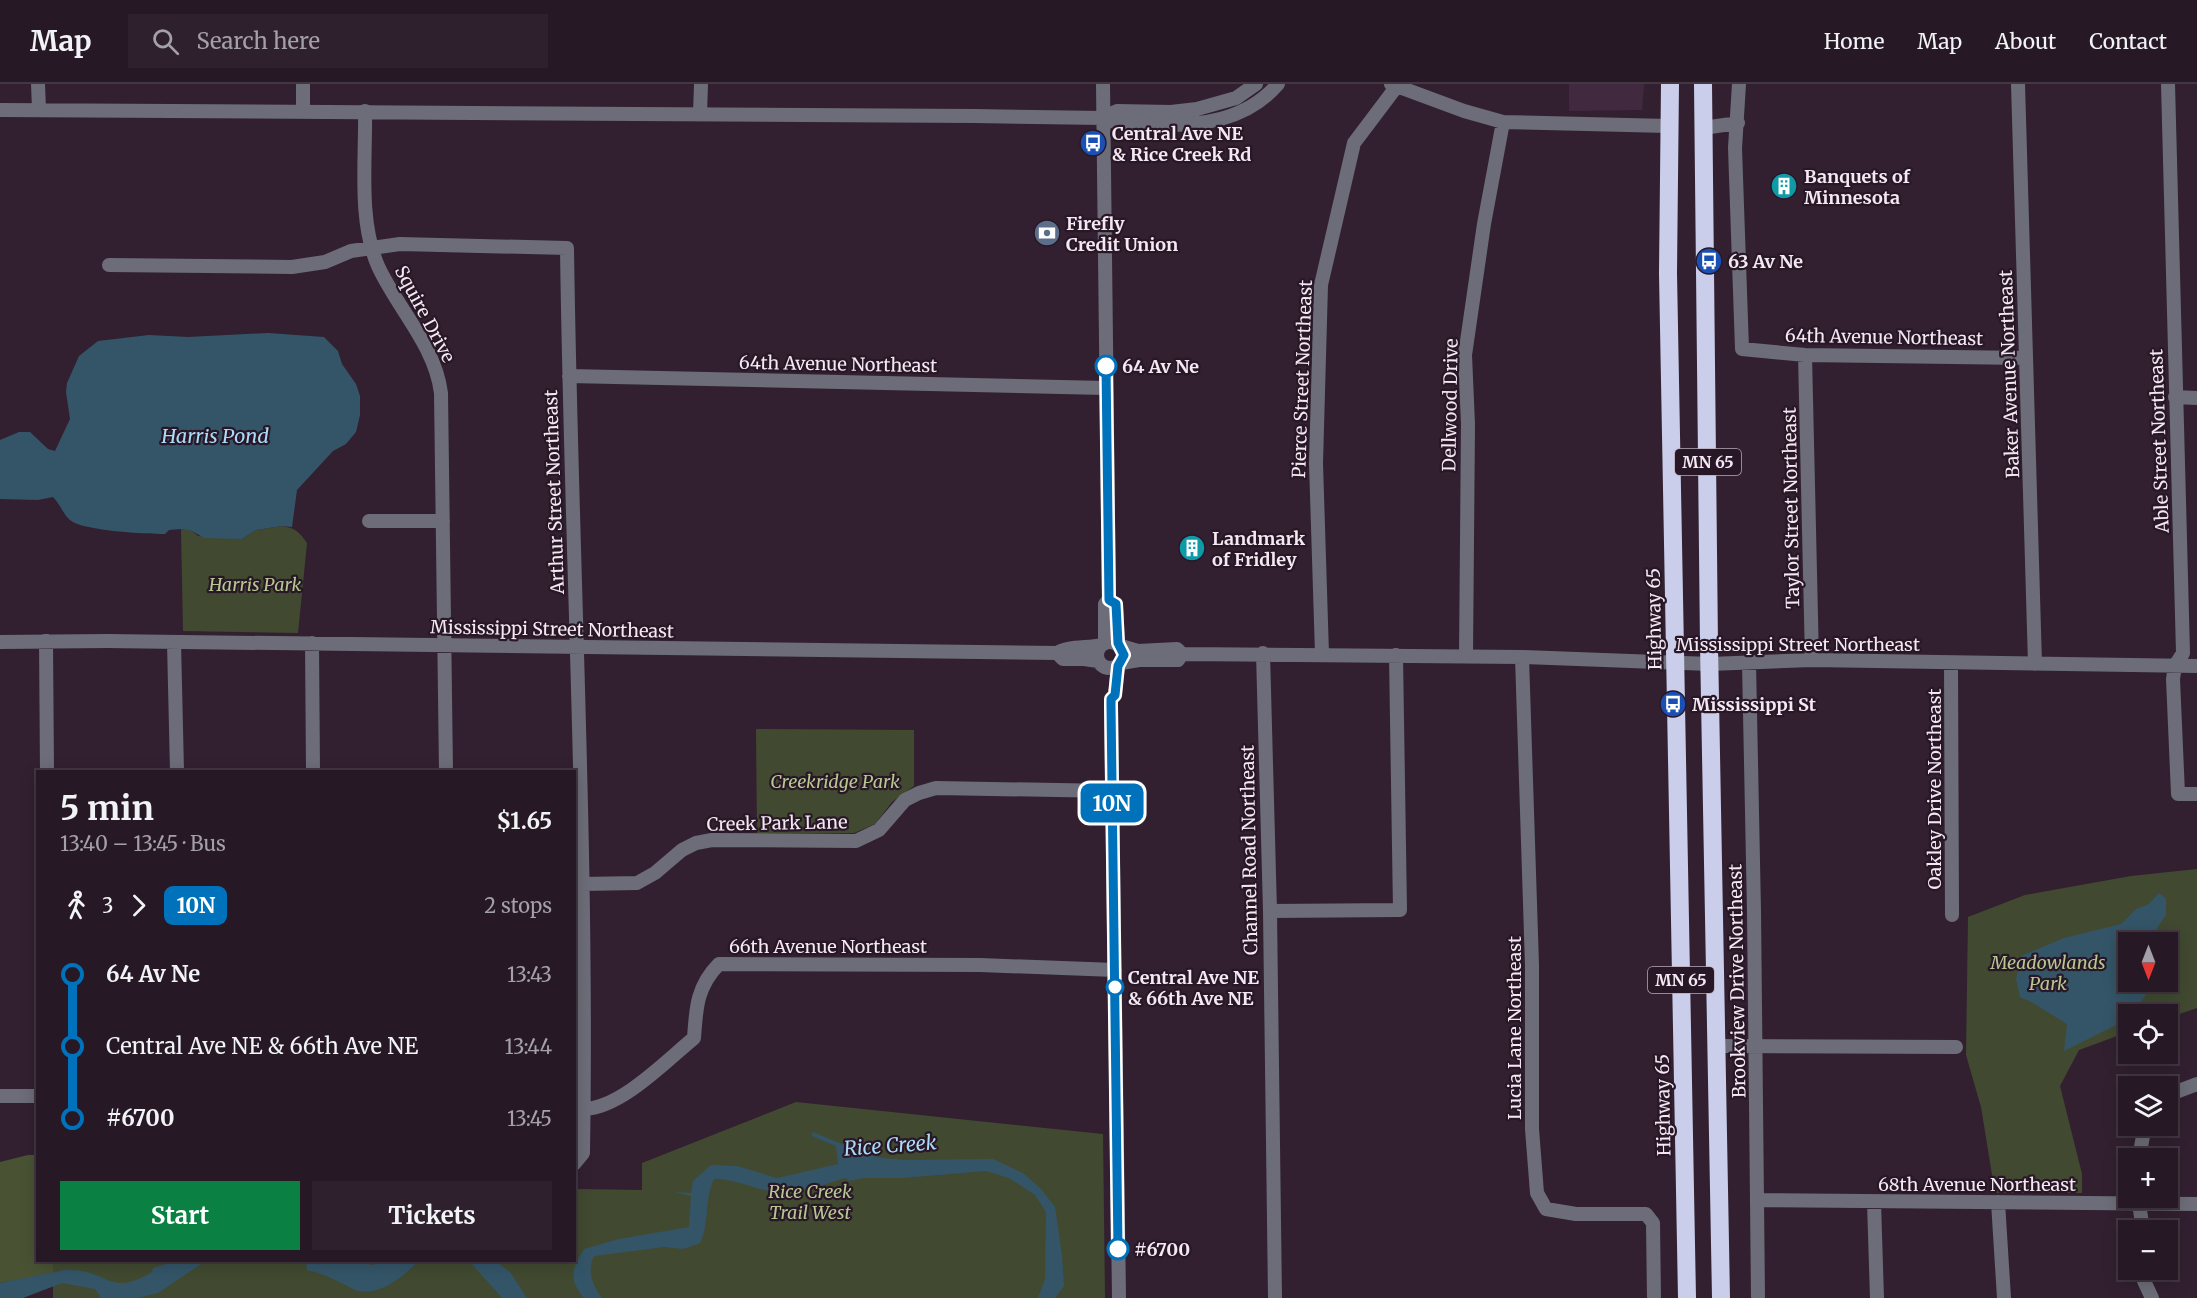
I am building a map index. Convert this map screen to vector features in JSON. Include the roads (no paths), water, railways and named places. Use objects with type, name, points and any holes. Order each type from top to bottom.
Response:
[{"type":"highway","name":"Highway 65","points":[[1670,84],[1668,285],[1687,1298]]},
{"type":"highway","name":"MN 65","points":[[1703,84],[1721,1298]]},
{"type":"street","points":[[38,84],[39,109]]},
{"type":"street","points":[[303,84],[303,111]]},
{"type":"street","points":[[700,114],[701,84]]},
{"type":"street","points":[[1103,84],[1109,600],[1116,604],[1111,644]]},
{"type":"street","points":[[1103,118],[1117,111],[1197,110],[1236,98],[1256,84]]},
{"type":"street","points":[[0,110],[1103,118],[1118,124],[1194,125],[1215,122],[1255,104],[1278,84]]},
{"type":"street","points":[[1703,128],[1738,123],[1739,84]]},
{"type":"street","name":"Baker Avenue Northeast","points":[[2018,84],[2035,664]]},
{"type":"street","name":"Able Street Northeast","points":[[2168,84],[2183,653],[2175,666],[2173,680],[2178,794],[2197,794]]},
{"type":"street","points":[[1394,85],[1464,111],[1503,122],[1668,126]]},
{"type":"street","name":"Pierce Street Northeast","points":[[1322,654],[1316,463],[1321,285],[1354,143],[1394,85]]},
{"type":"street","name":"Squire Drive","points":[[365,111],[366,213],[372,247],[379,267],[405,309],[438,373],[441,393],[446,770]]},
{"type":"street","name":"Dellwood Drive","points":[[1466,656],[1468,424],[1465,355],[1484,224],[1503,122]]},
{"type":"street","name":"64th Avenue Northeast","points":[[1738,123],[1736,148],[1742,350],[1805,355],[2026,358]]},
{"type":"street","name":"Arthur Street Northeast","points":[[372,247],[400,244],[567,248],[568,376],[578,647],[582,884],[578,916],[584,1108],[583,1154],[576,1162]]},
{"type":"street","points":[[109,265],[292,267],[318,264],[351,251],[372,247]]},
{"type":"street","name":"Taylor Street Northeast","points":[[1805,355],[1812,660]]},
{"type":"street","name":"64th Avenue Northeast","points":[[568,376],[1106,388]]},
{"type":"street","points":[[2175,397],[2197,398]]},
{"type":"street","points":[[369,521],[443,521]]},
{"type":"street","points":[[46,641],[47,770]]},
{"type":"street","name":"Mississippi Street Northeast","points":[[0,642],[312,643],[1057,653],[1064,648],[1085,649],[1111,644],[1138,651],[1177,649],[1182,654],[1522,657],[1710,664],[1812,660],[2197,666]]},
{"type":"street","points":[[174,642],[177,770]]},
{"type":"street","points":[[312,643],[313,770]]},
{"type":"street","points":[[1111,644],[1097,652],[1107,695],[1111,699],[1119,1298]]},
{"type":"street","points":[[1111,644],[1124,655],[1119,665],[1115,695],[1111,699]]},
{"type":"street","name":"Mississippi Street Northeast","points":[[1057,653],[1063,659],[1084,659],[1100,663]]},
{"type":"street","name":"Channel Road Northeast","points":[[1263,653],[1270,911],[1275,1298]]},
{"type":"street","name":"Mississippi Street Northeast","points":[[1119,665],[1138,660],[1178,660],[1182,654]]},
{"type":"street","points":[[1270,911],[1400,910],[1396,656]]},
{"type":"street","name":"Lucia Lane Northeast","points":[[1522,657],[1532,965],[1532,1129],[1537,1193],[1545,1209],[1560,1212],[1646,1214],[1653,1223],[1653,1298]]},
{"type":"street","points":[[1100,663],[1109,668],[1119,665]]},
{"type":"street","name":"Brookview Drive Northeast","points":[[1749,663],[1758,1298]]},
{"type":"street","name":"Oakley Drive Northeast","points":[[1951,663],[1952,915]]},
{"type":"street","name":"Creek Park Lane","points":[[582,884],[637,883],[655,873],[682,850],[696,843],[712,840],[856,841],[879,830],[905,800],[919,792],[936,788],[1112,790]]},
{"type":"street","name":"66th Avenue Northeast","points":[[584,1108],[594,1108],[618,1098],[694,1038],[695,1011],[706,977],[719,964],[980,965],[1115,970]]},
{"type":"street","points":[[1717,1046],[1956,1047]]},
{"type":"street","points":[[2178,1091],[2197,1084]]},
{"type":"street","points":[[0,1096],[36,1096]]},
{"type":"street","name":"68th Avenue Northeast","points":[[1757,1200],[1874,1202],[2118,1200]]},
{"type":"street","points":[[1874,1202],[1876,1298]]},
{"type":"street","points":[[1998,1202],[2004,1298]]},
{"type":"street","name":"68th Avenue Northeast","points":[[2178,1203],[2197,1204]]},
{"type":"street","points":[[2144,1280],[2152,1298]]},
{"type":"water","name":"Harris Pond","points":[[268,333],[324,337],[338,351],[342,364],[356,384],[360,396],[360,415],[356,432],[346,444],[333,451],[297,490],[292,527],[282,526],[256,530],[242,539],[204,538],[192,531],[181,529],[169,530],[165,534],[115,531],[77,524],[68,518],[53,497],[38,500],[0,499],[0,440],[19,432],[30,432],[48,449],[55,451],[70,419],[67,383],[79,356],[98,341],[149,335],[188,337]]},
{"type":"water","points":[[2159,893],[2166,899],[2166,915],[2156,932],[2118,932],[2118,992],[2148,992],[2140,1004],[2118,1004],[2118,1024],[2064,1051],[2067,1024],[2020,997],[2016,979],[2021,956],[2064,938],[2121,924],[2136,909],[2149,904]]},
{"type":"water","name":"Rice Creek","points":[[813,1132],[844,1145],[851,1156],[865,1153],[881,1158],[904,1160],[993,1159],[1023,1173],[1041,1189],[1055,1207],[1064,1286],[1055,1298],[1038,1298],[1045,1279],[1046,1212],[1035,1195],[1009,1178],[986,1171],[902,1178],[863,1178],[850,1181],[845,1178],[785,1193],[730,1180],[714,1179],[700,1243],[683,1249],[664,1247],[594,1256],[591,1273],[602,1298],[584,1298],[579,1291],[574,1274],[584,1249],[619,1239],[689,1227],[691,1196],[675,1192],[691,1193],[693,1181],[711,1165],[737,1166],[777,1178],[838,1164],[836,1146],[812,1136]]},
{"type":"water","points":[[172,1262],[204,1262],[158,1293],[137,1298],[99,1298],[95,1289],[62,1283],[23,1298],[0,1298],[0,1283],[13,1280],[67,1270],[83,1271],[110,1281],[127,1283],[152,1272],[153,1268]]},
{"type":"water","points":[[302,1262],[361,1262],[371,1265],[384,1262],[418,1262],[391,1284],[364,1292],[307,1270],[306,1263]]},
{"type":"water","points":[[471,1262],[497,1262],[510,1272],[527,1298],[502,1298]]},
{"type":"place","name":"Central Ave NE & Rice Creek Rd","points":[[1093,143]]},
{"type":"place","name":"Banquets of Minnesota","points":[[1784,186]]},
{"type":"place","name":"Firefly Credit Union","points":[[1047,233]]},
{"type":"place","name":"63 Av Ne","points":[[1709,261]]},
{"type":"place","name":"64 Av Ne","points":[[1106,366]]},
{"type":"place","name":"Landmark of Fridley","points":[[1192,548]]},
{"type":"place","name":"Mississippi St","points":[[1673,704]]},
{"type":"place","name":"Central Ave NE & 66th Ave NE","points":[[1115,987]]},
{"type":"place","name":"#6700","points":[[1118,1249]]},
{"type":"park label","name":"Harris Park","points":[[255,584]]},
{"type":"park label","name":"Creekridge Park","points":[[835,781]]},
{"type":"park label","name":"Meadowlands Park","points":[[2048,972]]},
{"type":"park label","name":"Rice Creek Trail West","points":[[810,1201]]}]
